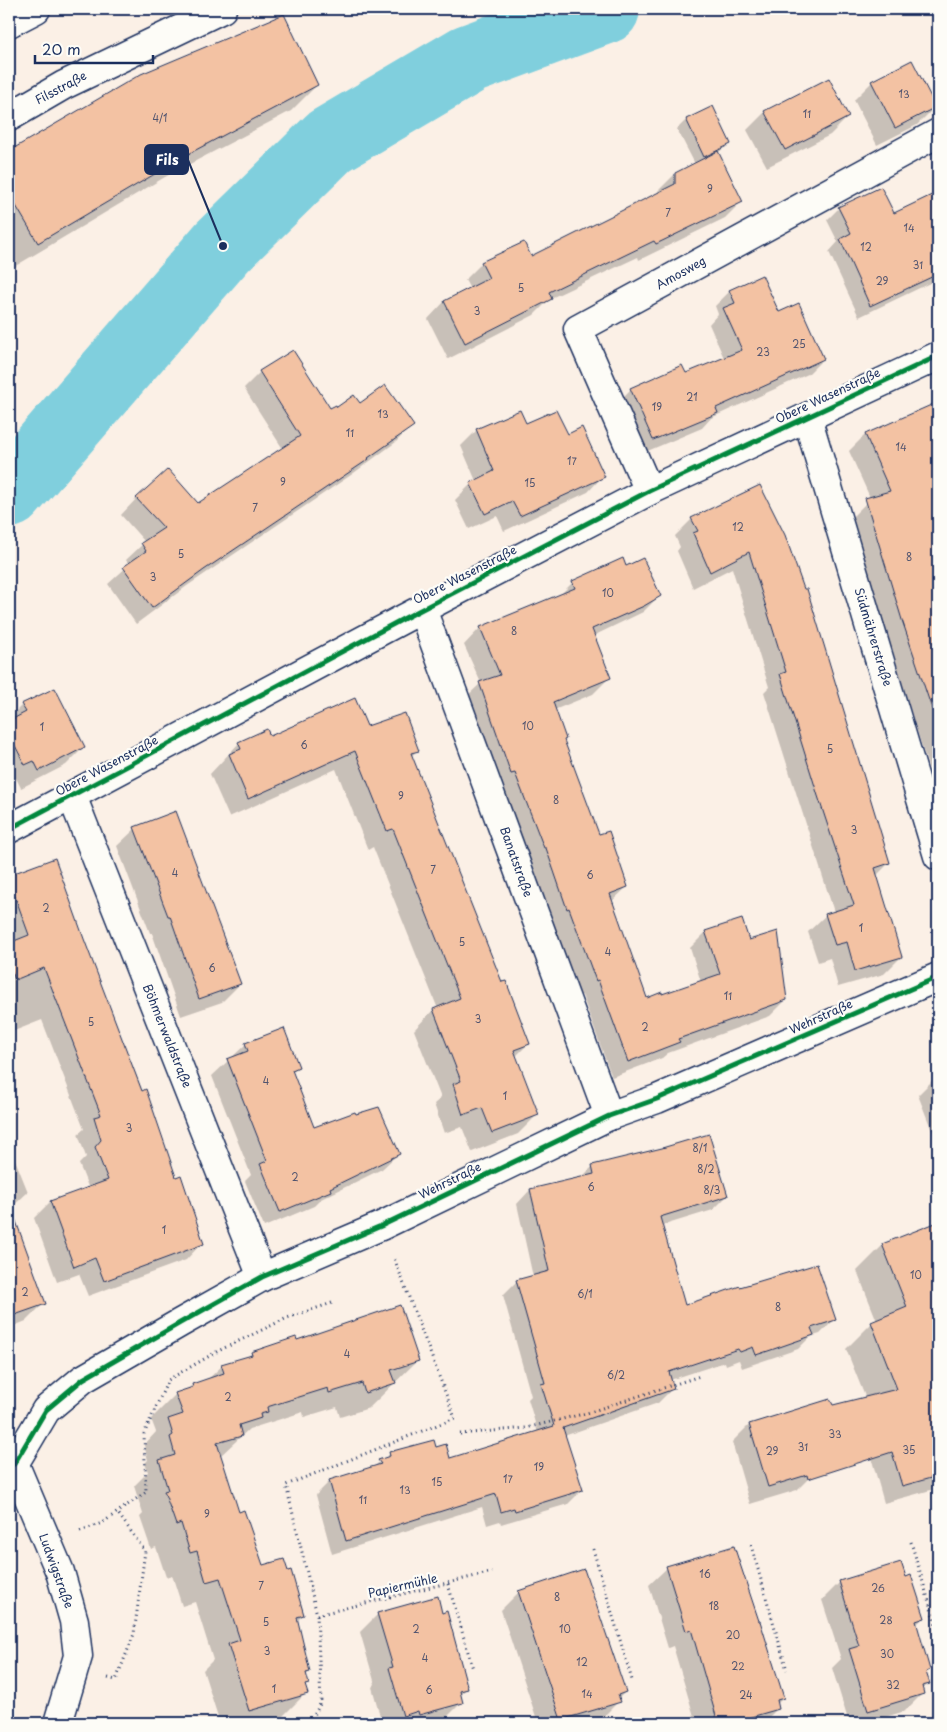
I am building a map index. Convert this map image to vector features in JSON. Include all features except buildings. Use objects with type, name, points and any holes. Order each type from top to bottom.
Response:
[{"type":"street","points":[[9,23],[36,9]]},
{"type":"street","name":"Filsstraße","points":[[9,117],[64,85],[222,9]]},
{"type":"street","name":"Amosweg","points":[[649,491],[578,329],[938,133]]},
{"type":"street","name":"Obere Wasenstraße","points":[[9,829],[422,609],[649,491],[938,356]]},
{"type":"street","name":"Südmährerstraße","points":[[807,417],[938,856]]},
{"type":"street","name":"Banatstraße","points":[[422,609],[609,1116]]},
{"type":"street","name":"Böhmerwaldstraße","points":[[72,796],[262,1277]]},
{"type":"street","name":"Wehrstraße","points":[[11,1457],[46,1410],[82,1379],[262,1277],[381,1226],[609,1116],[657,1099],[938,977]]},
{"type":"street","name":"Ludwigstraße","points":[[11,1457],[60,1572],[74,1621],[78,1656],[58,1723]]},
{"type":"path","points":[[310,1723],[320,1702],[317,1615],[286,1486],[455,1418],[404,1283]]},
{"type":"path","points":[[48,1543],[102,1523],[146,1492],[144,1434],[168,1380],[218,1351],[287,1318],[335,1302]]},
{"type":"path","points":[[460,1434],[526,1428],[588,1413],[700,1376]]},
{"type":"path","points":[[74,1670],[116,1680],[134,1634],[146,1551],[116,1512]]},
{"type":"path","points":[[911,1542],[938,1632]]},
{"type":"path","points":[[751,1545],[787,1670]]},
{"type":"path","points":[[593,1549],[632,1680]]},
{"type":"path","points":[[448,1584],[473,1669]]},
{"type":"waterway","points":[[9,493],[223,246],[330,141],[469,59],[605,9]]},
{"type":"cycle path","points":[[9,829],[403,619],[649,491],[938,356]]},
{"type":"cycle path","points":[[14,1464],[46,1410],[83,1379],[262,1277],[381,1226],[609,1116],[657,1099],[938,977]]},
{"type":"place","name":"Fils","points":[[223,246]]}]
